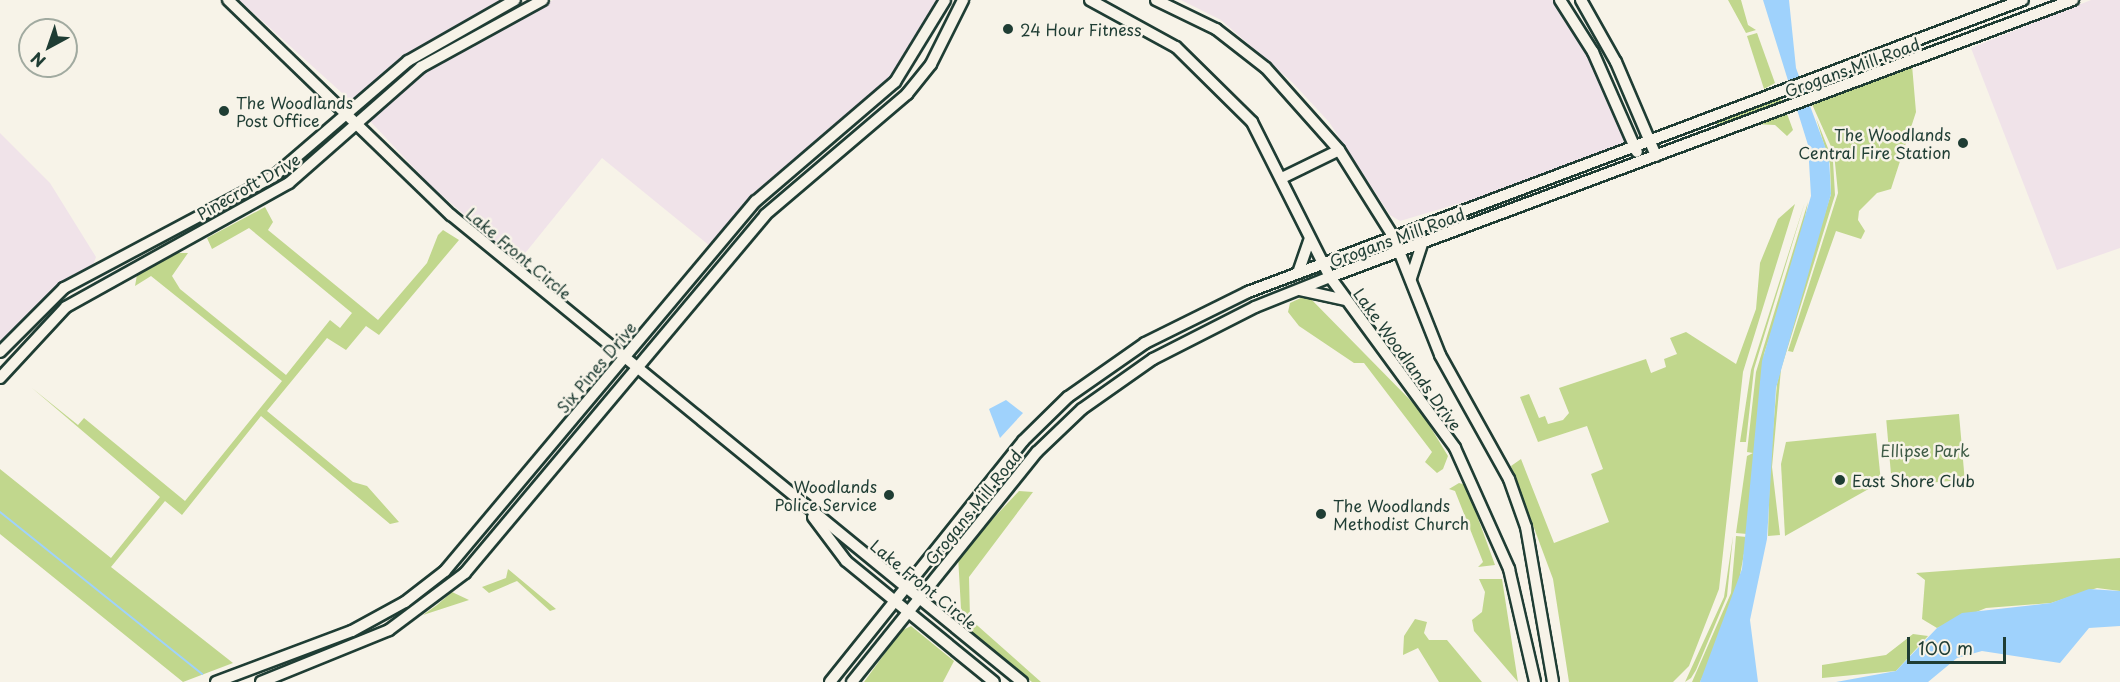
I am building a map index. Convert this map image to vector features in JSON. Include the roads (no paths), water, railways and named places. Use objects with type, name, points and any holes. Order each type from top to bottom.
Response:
[{"type":"street","name":"Lake Front Circle","points":[[228,0],[349,114],[451,215],[807,510],[1022,682]]},
{"type":"street","name":"Pinecroft Drive","points":[[0,352],[64,288],[273,177],[408,61],[515,0]]},
{"type":"street","name":"Pinecroft Drive","points":[[0,378],[66,307],[289,183],[421,67],[543,0]]},
{"type":"street","name":"Six Pines Drive","points":[[216,682],[352,631],[405,602],[453,562],[720,241],[799,164],[895,82],[945,0]]},
{"type":"street","name":"Six Pines Drive","points":[[259,682],[358,645],[416,613],[465,573],[731,252],[809,175],[907,94],[932,64],[963,0]]},
{"type":"street","name":"Lake Woodlands Drive","points":[[1090,0],[1155,32],[1201,67],[1252,123],[1284,177],[1310,238],[1330,277],[1455,448],[1509,569],[1534,682]]},
{"type":"street","name":"Lake Woodlands Drive","points":[[1156,0],[1240,46],[1339,150],[1382,217],[1393,236],[1440,355],[1509,479],[1526,526],[1552,682]]},
{"type":"street","points":[[1560,0],[1593,52],[1642,161]]},
{"type":"street","points":[[1581,0],[1608,46],[1656,156]]},
{"type":"street","name":"Grogans Mill Road","points":[[831,682],[903,586],[1001,465],[1068,397],[1145,343],[1322,263],[2023,0]]},
{"type":"street","name":"Grogans Mill Road","points":[[852,682],[1011,481],[1082,409],[1153,359],[1330,277],[1400,253],[2073,0]]},
{"type":"street","points":[[1593,52],[1608,46]]},
{"type":"street","points":[[895,82],[907,94]]},
{"type":"street","points":[[1323,157],[1329,138]]},
{"type":"street","points":[[1284,177],[1339,150]]},
{"type":"street","points":[[799,164],[809,175]]},
{"type":"street","points":[[1382,217],[1400,225],[1422,226]]},
{"type":"street","points":[[1298,273],[1310,238]]},
{"type":"street","points":[[720,241],[731,252]]},
{"type":"street","points":[[1411,284],[1422,244]]},
{"type":"street","points":[[1299,290],[1346,300]]},
{"type":"street","name":"Lake Front Circle","points":[[807,510],[842,556],[994,682]]},
{"type":"street","points":[[352,631],[358,645]]},
{"type":"street","points":[[253,668],[259,682]]},
{"type":"water","points":[[1763,0],[1789,0],[1796,68],[1829,157],[1831,194],[1776,388],[1767,539],[1750,620],[1758,682],[1700,682],[1742,569],[1762,361],[1811,196],[1808,145]]},
{"type":"water","points":[[1006,400],[1023,413],[1000,438],[989,409]]},
{"type":"water","points":[[2089,589],[2120,591],[2120,626],[2089,628],[2060,663],[1982,651],[1957,658],[1928,682],[1836,682],[1896,671],[1937,628],[1962,613],[2051,603]]},
{"type":"waterway","points":[[0,512],[202,674]]},
{"type":"place","name":"24 Hour Fitness","points":[[1008,29]]},
{"type":"place","name":"The Woodlands Post Office","points":[[224,111]]},
{"type":"place","name":"The Woodlands Central Fire Station","points":[[1963,143]]},
{"type":"place","name":"East Shore Club","points":[[1840,480]]},
{"type":"place","name":"Woodlands Police Service","points":[[889,495]]},
{"type":"place","name":"The Woodlands Methodist Church","points":[[1321,514]]},
{"type":"park label","name":"Ellipse Park","points":[[1925,450]]}]
